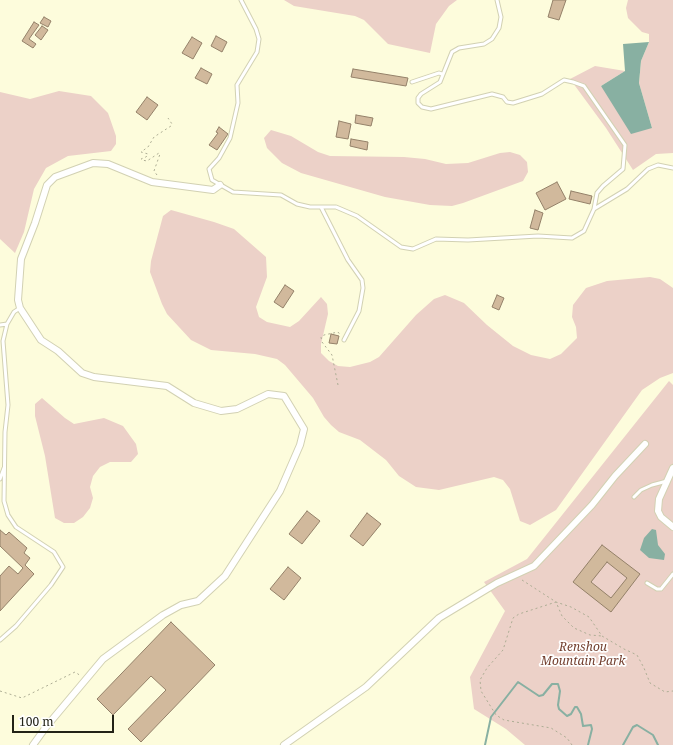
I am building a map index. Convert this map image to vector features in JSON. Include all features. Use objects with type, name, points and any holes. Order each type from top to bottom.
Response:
[{"type":"street","points":[[33,745],[103,659],[163,615],[180,605],[198,601],[224,576],[280,491],[300,445],[304,429],[284,396],[268,394],[237,409],[221,411],[194,403],[167,386],[94,377],[82,373],[58,351],[41,340],[20,308],[18,300],[21,259],[35,223],[47,185],[55,177],[93,163],[108,164],[152,182],[163,184],[213,190],[220,185]]},
{"type":"street","points":[[284,745],[366,687],[439,618],[497,583],[534,566],[592,506],[615,476],[645,444]]},
{"type":"street","points":[[673,468],[660,499],[658,511],[661,517],[673,527]]},
{"type":"lane","points":[[241,0],[256,28],[259,39],[257,52],[237,85],[238,103],[230,138],[219,158],[209,169],[212,180],[233,192],[281,194],[297,204],[336,207],[357,216],[401,247],[413,249],[436,239],[468,240],[538,236],[572,238],[584,231],[594,209],[597,193],[623,169],[625,145],[584,86],[564,80],[542,94],[513,103],[507,102],[503,97],[492,94],[431,109],[422,107],[418,103],[418,98],[424,91],[437,86],[442,74],[445,72],[452,52],[460,48],[484,44],[492,39],[499,28],[501,17],[498,0]]},
{"type":"lane","points":[[412,82],[439,73],[442,74]]},
{"type":"lane","points":[[594,209],[627,189],[648,169],[658,165],[673,168]]},
{"type":"lane","points":[[321,207],[348,260],[362,280],[363,288],[358,311],[344,340]]},
{"type":"lane","points":[[0,640],[16,626],[52,585],[63,567],[54,552],[16,527],[8,515],[4,501],[5,432],[8,405],[3,341],[7,324],[14,312],[20,308]]},
{"type":"lane","points":[[0,325],[7,324]]},
{"type":"lane","points":[[0,479],[5,466]]},
{"type":"lane","points":[[634,497],[641,490],[667,481]]},
{"type":"lane","points":[[647,583],[657,589],[661,589],[673,574]]},
{"type":"path","points":[[163,184],[154,171],[160,154],[159,153],[148,161],[141,159],[146,158],[148,154],[141,152],[148,147],[154,137],[171,126],[172,124],[168,118]]},
{"type":"path","points":[[338,385],[332,355],[322,342],[321,337],[338,332],[344,340]]},
{"type":"path","points":[[512,576],[524,580],[556,602],[571,607],[589,617],[602,636]]},
{"type":"path","points":[[556,602],[562,616],[574,628],[590,634],[602,636],[636,655],[644,668],[650,683],[665,692],[673,691]]},
{"type":"path","points":[[556,602],[519,614],[513,618],[502,650],[486,668],[480,680],[481,690],[496,715],[504,720],[551,728],[567,738],[572,745]]},
{"type":"path","points":[[0,691],[22,698],[75,672],[86,680]]},
{"type":"green space","points":[[284,0],[457,0],[449,6],[436,24],[430,53],[388,44],[364,20],[355,16],[294,6]]},
{"type":"green space","points":[[628,0],[673,0],[673,153],[656,154],[633,170],[606,128],[570,79],[595,66],[625,71],[601,86],[652,128],[639,83],[641,61],[649,42],[649,34],[642,32],[628,18],[626,8]]},
{"type":"green space","points":[[59,91],[91,96],[108,113],[116,136],[116,144],[111,151],[68,156],[46,168],[34,189],[24,232],[15,253],[0,239],[0,92],[30,99]]},
{"type":"green space","points":[[271,130],[291,136],[318,152],[330,156],[404,157],[425,159],[446,164],[468,163],[500,153],[510,152],[520,155],[527,162],[528,172],[523,181],[463,203],[452,206],[430,205],[385,197],[301,173],[282,163],[267,148],[264,138]]},
{"type":"green space","points":[[171,210],[234,229],[266,257],[267,277],[256,307],[259,317],[267,322],[290,327],[299,321],[321,297],[327,304],[328,314],[321,344],[321,353],[329,361],[338,366],[350,367],[370,362],[379,357],[416,315],[434,299],[445,295],[464,303],[487,325],[513,346],[531,355],[550,359],[561,354],[577,338],[576,327],[572,317],[573,305],[586,288],[607,281],[650,277],[660,279],[673,288],[673,373],[660,378],[642,390],[556,510],[530,525],[520,521],[510,489],[503,480],[494,477],[439,490],[416,487],[399,476],[386,460],[360,440],[339,432],[331,425],[324,417],[313,398],[285,365],[277,359],[255,354],[211,350],[191,340],[167,314],[150,272],[151,261],[163,216]]},
{"type":"green space","name":"Renshou Mountain Park","points":[[669,381],[673,385],[673,745],[525,745],[506,729],[474,709],[470,677],[505,611],[484,582],[527,559]]},
{"type":"green space","points":[[42,398],[74,424],[104,418],[123,426],[136,444],[138,454],[131,462],[110,462],[100,467],[93,476],[90,487],[93,498],[90,508],[83,517],[74,523],[64,523],[55,518],[45,456],[35,416],[35,404]]},
{"type":"water","points":[[649,42],[641,61],[639,83],[652,128],[631,134],[601,86],[625,71],[623,44]]},
{"type":"water","points":[[652,529],[656,530],[658,545],[665,554],[664,560],[649,558],[640,550],[644,538]]},
{"type":"building","points":[[553,0],[566,0],[559,20],[548,17]]},
{"type":"building","points":[[44,17],[51,21],[48,27],[40,23]]},
{"type":"building","points":[[34,22],[39,25],[29,39],[36,44],[33,48],[22,41]]},
{"type":"building","points":[[42,26],[48,30],[41,40],[35,35]]},
{"type":"building","points":[[216,36],[227,42],[222,52],[211,46]]},
{"type":"building","points":[[192,37],[202,43],[193,59],[182,53]]},
{"type":"building","points":[[201,68],[212,74],[207,84],[195,78]]},
{"type":"building","points":[[353,69],[408,78],[406,86],[351,77]]},
{"type":"building","points":[[147,97],[158,105],[147,120],[136,112]]},
{"type":"building","points":[[356,115],[373,118],[371,126],[355,123]]},
{"type":"building","points":[[339,121],[351,124],[348,139],[336,137]]},
{"type":"building","points":[[219,127],[228,134],[217,150],[209,145],[218,133],[216,132]]},
{"type":"building","points":[[351,139],[368,142],[367,150],[350,146]]},
{"type":"building","points":[[557,182],[566,199],[545,210],[536,193]]},
{"type":"building","points":[[571,191],[592,196],[590,204],[569,199]]},
{"type":"building","points":[[535,210],[543,213],[538,230],[530,228]]},
{"type":"building","points":[[285,285],[294,291],[283,308],[274,302]]},
{"type":"building","points":[[497,295],[504,298],[499,310],[492,307]]},
{"type":"building","points":[[331,334],[339,336],[337,344],[329,343]]},
{"type":"building","points":[[307,511],[320,521],[302,544],[289,534]]},
{"type":"building","points":[[367,513],[381,524],[363,546],[350,536]]},
{"type":"building","points":[[0,530],[6,535],[9,532],[27,548],[24,553],[30,558],[25,565],[34,574],[0,611],[0,576],[9,566],[18,574],[23,568],[0,546]]},
{"type":"building","points":[[602,545],[640,574],[611,612],[573,582]],"holes":[[[607,562],[627,578],[611,598],[591,582]]]},
{"type":"building","points":[[288,567],[301,578],[284,600],[270,589]]},
{"type":"building","points":[[171,622],[215,665],[141,742],[128,729],[166,690],[151,676],[113,715],[97,699]]},
{"type":"waterway","points":[[485,745],[491,717],[518,682],[539,696],[543,695],[552,684],[558,684],[560,691],[558,705],[559,709],[567,716],[571,714],[575,707],[577,707],[581,714],[583,726],[591,725],[592,729],[588,745]]},
{"type":"waterway","points":[[623,745],[633,727],[637,725],[653,735],[658,745]]}]
